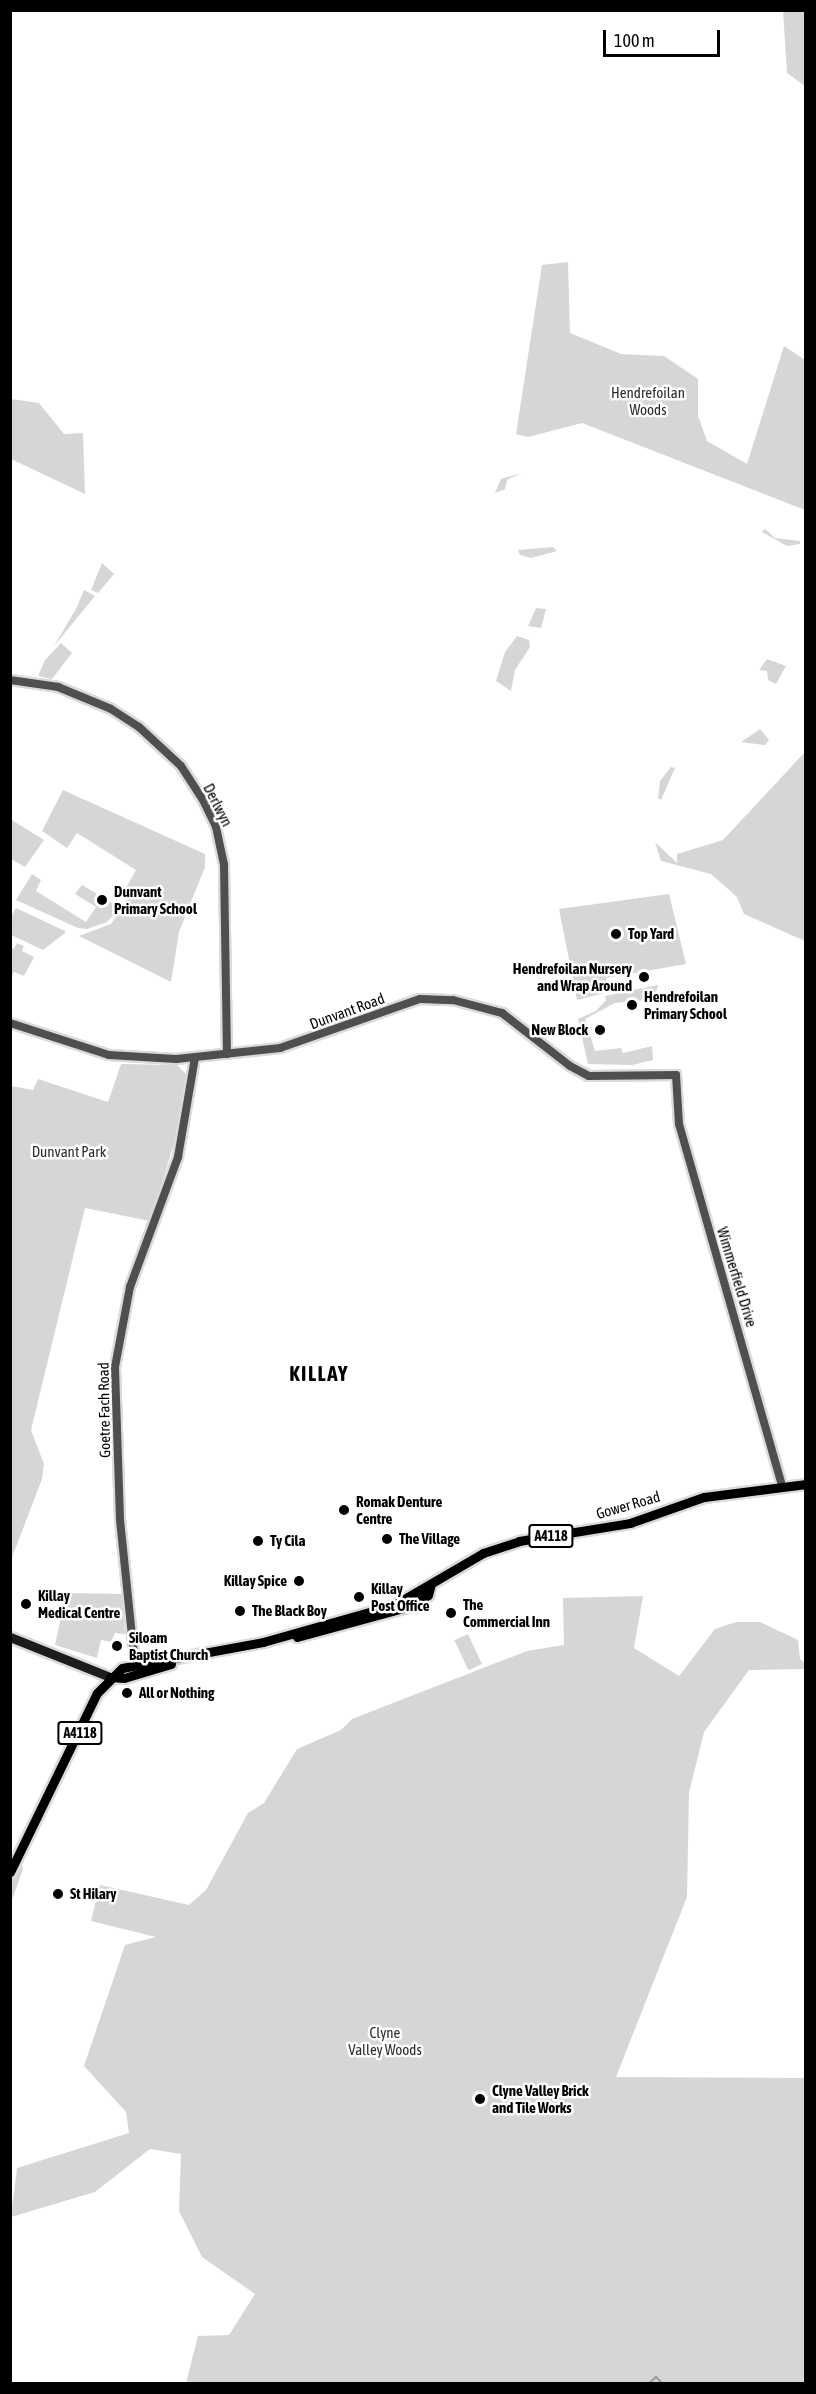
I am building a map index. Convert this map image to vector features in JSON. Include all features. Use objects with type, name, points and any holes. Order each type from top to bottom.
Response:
[{"type":"main road","name":"Gower Road","points":[[10,1872],[97,1693],[110,1677],[122,1668],[200,1655],[385,1616],[428,1595],[431,1584],[483,1553],[519,1541],[606,1529],[705,1497],[782,1485],[806,1484]]},
{"type":"main road","points":[[10,1637],[110,1677]]},
{"type":"main road","name":"Gower Road","points":[[110,1677],[124,1678],[200,1655]]},
{"type":"street","name":"Derlwyn","points":[[10,680],[58,687],[111,709],[139,727],[181,766],[202,800],[216,827],[224,865],[227,1054]]},
{"type":"street","name":"Dunvant Road","points":[[10,1023],[117,1056],[155,1060],[195,1058],[280,1048],[407,1003],[437,999],[471,1003],[502,1013],[570,1066],[589,1076],[676,1075]]},
{"type":"street","name":"Goetre Fach Road","points":[[135,1665],[120,1519],[115,1367],[130,1287],[178,1157],[195,1058]]},
{"type":"street","name":"Wimmerfield Drive","points":[[676,1075],[679,1124],[782,1485]]},
{"type":"green space","points":[[783,11],[805,11],[805,86],[787,73]]},
{"type":"green space","name":"Hendrefoilan Woods","points":[[568,262],[570,333],[621,354],[664,356],[698,379],[698,416],[707,441],[747,464],[784,346],[805,360],[805,510],[582,423],[528,437],[516,434],[542,265]]},
{"type":"green space","points":[[11,399],[39,403],[64,434],[83,433],[85,494],[11,459]]},
{"type":"green space","points":[[521,473],[507,480],[505,489],[495,493],[501,479]]},
{"type":"green space","points":[[765,529],[775,538],[800,541],[800,544],[787,546],[762,532]]},
{"type":"green space","points":[[553,547],[557,551],[531,558],[520,555],[518,550]]},
{"type":"green space","points":[[102,563],[114,574],[98,593],[91,590]]},
{"type":"green space","points":[[84,590],[95,596],[54,646],[76,609]]},
{"type":"green space","points":[[536,608],[546,609],[541,628],[528,626]]},
{"type":"green space","points":[[517,636],[529,640],[530,647],[515,670],[511,691],[496,681],[505,652]]},
{"type":"green space","points":[[61,643],[72,653],[52,679],[38,676],[45,660]]},
{"type":"green space","points":[[767,659],[786,666],[776,684],[768,680],[767,671],[759,670]]},
{"type":"green space","points":[[760,729],[769,740],[765,745],[741,742]]},
{"type":"green space","points":[[805,752],[805,941],[744,914],[737,897],[711,874],[661,861],[655,842],[677,863],[677,854],[723,840]]},
{"type":"green space","points":[[671,767],[675,768],[661,800],[658,798],[660,781]]},
{"type":"green space","points":[[63,790],[205,854],[205,867],[179,932],[171,982],[79,936],[111,924],[126,902],[123,893],[136,870],[77,833],[67,848],[42,831]]},
{"type":"green space","points":[[12,820],[44,840],[25,867],[11,859]]},
{"type":"green space","points":[[32,874],[41,880],[36,891],[86,922],[96,907],[75,894],[82,885],[120,908],[107,922],[87,929],[78,928],[16,900]]},
{"type":"green space","points":[[669,894],[686,964],[606,978],[608,992],[577,1000],[559,909]]},
{"type":"green space","points":[[16,908],[65,933],[43,950],[11,935],[11,917]]},
{"type":"green space","points":[[17,943],[24,946],[22,951],[34,957],[24,976],[14,972],[11,978],[11,947],[14,949]]},
{"type":"green space","points":[[658,985],[654,999],[615,1003],[585,1019],[595,1051],[621,1048],[623,1053],[652,1046],[653,1060],[632,1065],[588,1064],[578,1019],[596,1011],[606,1000],[605,996]]},
{"type":"green space","name":"Dunvant Park","points":[[121,1064],[177,1065],[186,1074],[176,1137],[150,1221],[85,1208],[31,1430],[44,1464],[42,1479],[11,1560],[11,1086],[33,1090],[38,1079],[108,1102]]},
{"type":"green space","points":[[66,1593],[122,1594],[125,1634],[115,1633],[111,1642],[101,1640],[97,1658],[55,1645]]},
{"type":"green space","name":"Clyne Valley Woods","points":[[643,1596],[634,1648],[679,1676],[715,1629],[736,1622],[760,1622],[798,1640],[800,1659],[805,1663],[805,1669],[749,1670],[704,1732],[689,1793],[687,1897],[616,2077],[805,2078],[805,2383],[186,2383],[198,2336],[229,2335],[255,2294],[202,2257],[179,2211],[181,2154],[150,2149],[95,2192],[11,2217],[17,2168],[129,2133],[126,2112],[84,2066],[125,1945],[156,1937],[91,1921],[100,1885],[189,1905],[206,1890],[248,1813],[264,1803],[297,1749],[341,1730],[352,1719],[527,1651],[564,1645],[563,1598]]},
{"type":"green space","points":[[468,1634],[482,1664],[468,1670],[454,1640]]},
{"type":"green space","points":[[21,1863],[23,1869],[12,1900],[11,1882]]},
{"type":"waterway","points":[[648,2384],[656,2377],[663,2384]]},
{"type":"place","name":"Dunvant Primary School","points":[[102,900]]},
{"type":"place","name":"Top Yard","points":[[616,934]]},
{"type":"place","name":"Hendrefoilan Nursery and Wrap Around","points":[[644,977]]},
{"type":"place","name":"Hendrefoilan Primary School","points":[[632,1005]]},
{"type":"place","name":"New Block","points":[[600,1030]]},
{"type":"place","name":"Romak Denture Centre","points":[[344,1510]]},
{"type":"place","name":"The Village","points":[[387,1539]]},
{"type":"place","name":"Ty Cila","points":[[258,1541]]},
{"type":"place","name":"Killay Spice","points":[[299,1581]]},
{"type":"place","name":"Killay Post Office","points":[[359,1597]]},
{"type":"place","name":"Killay Medical Centre","points":[[26,1604]]},
{"type":"place","name":"The Black Boy","points":[[240,1611]]},
{"type":"place","name":"The Commercial Inn","points":[[451,1613]]},
{"type":"place","name":"Siloam Baptist Church","points":[[117,1646]]},
{"type":"place","name":"All or Nothing","points":[[127,1693]]},
{"type":"place","name":"St Hilary","points":[[58,1894]]},
{"type":"place","name":"Clyne Valley Brick and Tile Works","points":[[480,2099]]},
{"type":"district","name":"KILLAY","points":[[319,1373]]}]
